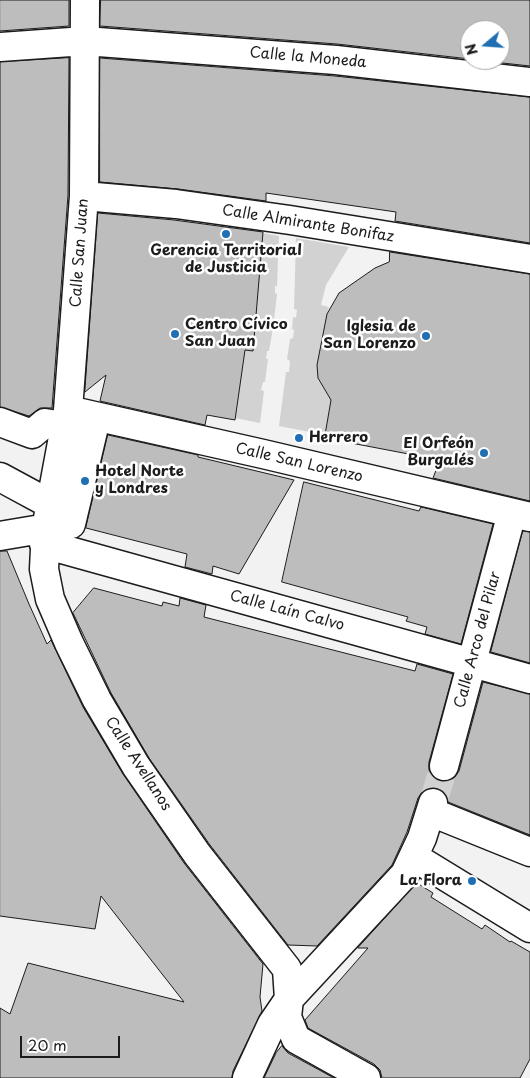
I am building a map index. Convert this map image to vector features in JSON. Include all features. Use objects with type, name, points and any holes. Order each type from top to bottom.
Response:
[{"type":"street","name":"Calle San Juan","points":[[47,526],[67,418],[84,196],[85,0]]},
{"type":"street","name":"Calle la Moneda","points":[[0,47],[85,41],[336,60],[530,82]]},
{"type":"street","name":"Calle Almirante Bonifaz","points":[[84,196],[176,204],[530,259]]},
{"type":"street","name":"Calle San Lorenzo","points":[[0,422],[32,434],[45,423],[67,418],[263,454],[521,515]]},
{"type":"street","points":[[0,477],[47,526]]},
{"type":"street","name":"Calle Arco del Pilar","points":[[444,766],[473,662],[521,515]]},
{"type":"street","points":[[0,536],[47,526]]},
{"type":"street","name":"Calle Laín Calvo","points":[[47,526],[530,679]]},
{"type":"street","name":"Calle Avellanos","points":[[47,526],[44,569],[50,599],[97,700],[136,766],[197,854],[287,969],[289,999],[287,1017],[296,1039],[366,1078]]},
{"type":"street","points":[[247,1078],[272,1024],[289,999],[405,874],[414,858],[432,807],[530,852]]},
{"type":"street","points":[[414,858],[530,928]]},
{"type":"shaded area","points":[[263,233],[279,236],[277,286],[275,286],[275,293],[277,294],[274,320],[271,320],[270,328],[273,328],[269,351],[267,351],[266,359],[268,359],[265,382],[263,382],[261,390],[264,391],[260,423],[235,418],[245,350],[252,351]]},
{"type":"shaded area","points":[[296,238],[349,247],[326,285],[321,305],[329,307],[317,365],[318,378],[331,400],[325,435],[279,426],[286,372],[289,372],[290,361],[287,359],[290,339],[293,338],[293,317],[296,318],[297,310],[294,309]]},
{"type":"building","points":[[0,0],[69,0],[69,26],[0,31]]},
{"type":"building","points":[[101,0],[530,0],[530,66],[510,64],[510,20],[460,20],[460,58],[337,44],[100,26]]},
{"type":"building","points":[[69,58],[68,195],[52,408],[40,408],[29,416],[0,407],[0,62]]},
{"type":"building","points":[[100,58],[335,76],[530,97],[530,243],[395,221],[396,212],[266,193],[266,201],[178,189],[100,182]]},
{"type":"building","name":"Centro Cívico San Juan","points":[[98,213],[174,220],[263,232],[253,351],[245,350],[235,420],[207,415],[205,425],[100,401],[106,375],[85,392]]},
{"type":"building","name":"Iglesia de San Lorenzo","points":[[390,252],[530,274],[530,501],[433,478],[440,460],[351,443],[352,439],[325,435],[331,400],[318,378],[317,365],[327,314],[339,293],[375,268],[389,262]]},
{"type":"building","points":[[108,435],[198,455],[198,457],[294,480],[239,574],[213,566],[212,574],[185,567],[187,554],[86,528]]},
{"type":"building","points":[[304,482],[419,511],[421,507],[493,524],[461,644],[425,634],[427,627],[406,621],[408,617],[282,582]]},
{"type":"building","points":[[523,531],[530,532],[530,663],[491,652]]},
{"type":"building","points":[[0,551],[7,551],[47,644],[51,640],[83,707],[123,774],[184,863],[263,964],[260,997],[262,1011],[233,1071],[232,1078],[0,1078],[0,1008],[10,1014],[28,963],[184,1002],[101,896],[95,929],[0,916]]},
{"type":"building","points":[[94,588],[162,606],[163,602],[179,606],[180,598],[206,605],[204,617],[415,671],[417,664],[453,674],[429,762],[429,770],[433,777],[440,781],[448,781],[455,777],[459,771],[483,682],[530,694],[530,835],[448,802],[444,792],[437,788],[429,788],[422,792],[418,798],[407,832],[392,865],[317,946],[288,945],[210,845],[149,758],[111,693],[73,613]]},
{"type":"building","points":[[417,883],[433,893],[431,897],[482,929],[485,925],[510,942],[530,952],[530,1059],[520,1078],[382,1078],[380,1070],[374,1064],[308,1028],[305,1020],[368,948],[358,948]]},
{"type":"building","points":[[282,1046],[288,1053],[334,1078],[264,1078],[276,1053]]},
{"type":"tunnel","points":[[433,803],[444,766]]},
{"type":"place","name":"Gerencia Territorial de Justicia","points":[[226,234]]},
{"type":"place","name":"Centro Cívico San Juan","points":[[175,334]]},
{"type":"place","name":"Iglesia de San Lorenzo","points":[[426,336]]},
{"type":"place","name":"Herrero","points":[[299,438]]},
{"type":"place","name":"El Orfeón Burgalés","points":[[484,453]]},
{"type":"place","name":"Hotel Norte y Londres","points":[[85,481]]},
{"type":"place","name":"La Flora","points":[[472,881]]}]
